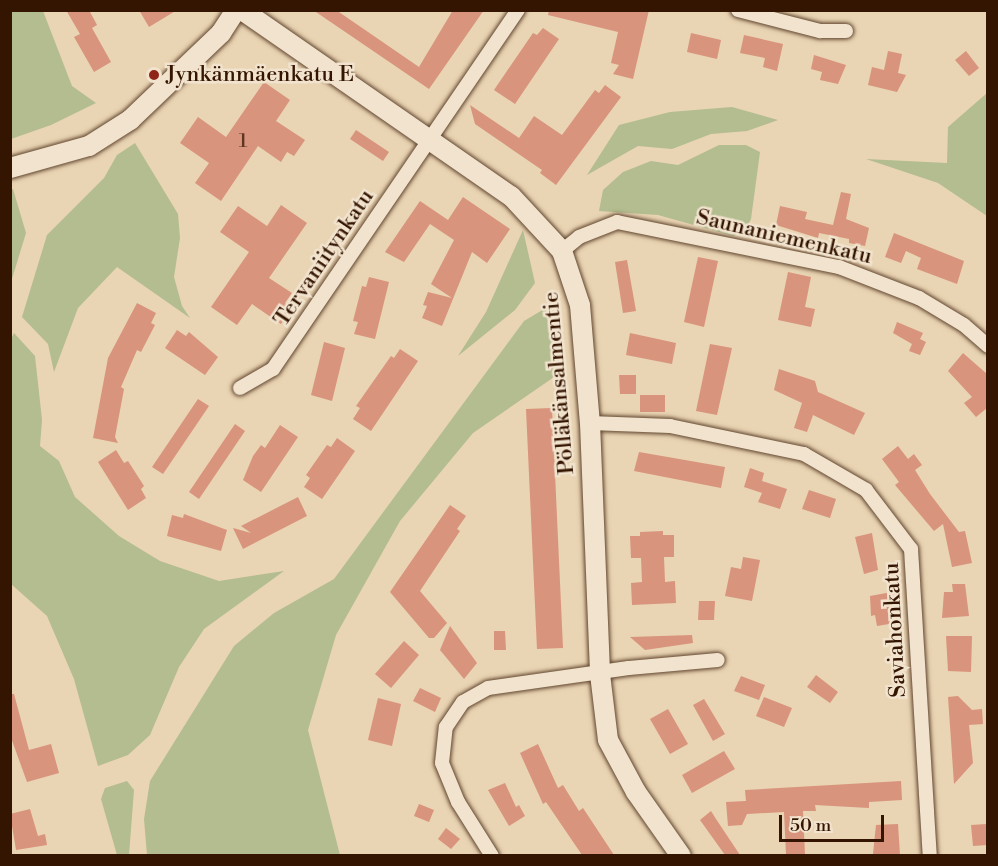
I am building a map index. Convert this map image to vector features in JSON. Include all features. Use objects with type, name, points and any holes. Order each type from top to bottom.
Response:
[{"type":"street","points":[[10,168],[89,146],[130,120],[221,33],[236,10]]},
{"type":"street","name":"Pölläkänsalmentie","points":[[242,10],[511,196],[562,251],[580,304],[590,423],[600,674],[608,740],[636,792],[681,855]]},
{"type":"street","name":"Tervaniitynkatu","points":[[240,388],[273,369],[518,10]]},
{"type":"street","points":[[738,10],[820,31],[846,31]]},
{"type":"street","name":"Saunaniemenkatu","points":[[562,251],[579,237],[617,222],[839,267],[919,298],[964,325],[987,346]]},
{"type":"street","name":"Saviahonkatu","points":[[590,423],[670,426],[804,454],[867,490],[911,549],[930,855]]},
{"type":"street","points":[[492,855],[458,802],[442,763],[446,727],[463,702],[488,688],[718,660]]},
{"type":"green space","points":[[10,11],[43,11],[72,86],[96,103],[51,125],[11,139]]},
{"type":"green space","points":[[987,93],[987,216],[938,183],[866,159],[947,163],[948,127]]},
{"type":"green space","points":[[732,107],[778,120],[747,131],[711,134],[672,149],[638,146],[587,175],[619,125],[670,112]]},
{"type":"green space","points":[[135,143],[178,214],[180,238],[174,277],[182,306],[190,318],[117,267],[78,308],[54,372],[48,344],[22,317],[47,235],[104,178],[117,155]]},
{"type":"green space","points":[[719,145],[746,145],[760,152],[751,219],[745,231],[733,236],[658,215],[599,211],[603,190],[623,172],[651,161],[678,165]]},
{"type":"green space","points":[[13,189],[26,233],[11,282],[10,190]]},
{"type":"green space","points":[[523,230],[535,283],[515,310],[458,356],[486,312]]},
{"type":"green space","points":[[551,305],[557,375],[473,433],[400,521],[336,635],[308,730],[340,855],[147,855],[144,819],[150,781],[234,646],[274,613],[334,579],[524,321]]},
{"type":"green space","points":[[14,333],[35,356],[42,420],[40,446],[59,461],[75,497],[119,536],[160,561],[219,581],[284,571],[204,629],[179,667],[150,735],[128,755],[98,766],[74,679],[47,616],[11,584],[10,341]]},
{"type":"green space","points":[[127,781],[134,790],[129,855],[117,855],[101,799],[105,788]]},
{"type":"building","points":[[66,10],[89,10],[97,25],[92,28],[111,62],[94,72],[74,37],[80,34]]},
{"type":"building","points":[[139,10],[177,10],[149,27]]},
{"type":"building","points":[[313,10],[336,10],[419,67],[453,10],[484,10],[429,89]]},
{"type":"building","points":[[549,10],[649,10],[633,79],[613,74],[619,65],[611,63],[618,32],[548,15]]},
{"type":"building","points":[[543,28],[559,39],[515,104],[494,90],[533,33],[537,35]]},
{"type":"building","points":[[691,33],[721,40],[717,59],[687,52]]},
{"type":"building","points":[[744,35],[783,44],[777,71],[763,67],[765,58],[740,53]]},
{"type":"building","points":[[888,51],[902,54],[898,73],[906,75],[897,92],[868,85],[872,67],[884,70]]},
{"type":"building","points":[[966,51],[979,68],[969,76],[955,60]]},
{"type":"building","points":[[814,55],[846,65],[838,84],[820,80],[822,72],[811,69]]},
{"type":"building","points":[[264,82],[290,100],[276,121],[305,140],[294,156],[287,152],[281,162],[258,146],[221,201],[195,183],[209,163],[180,143],[198,117],[226,137]]},
{"type":"building","points":[[605,85],[621,97],[556,185],[540,173],[542,170],[475,124],[470,105],[519,138],[534,116],[562,135],[595,90],[599,93]]},
{"type":"building","points":[[356,130],[389,152],[383,161],[350,139]]},
{"type":"building","points":[[841,192],[851,194],[846,219],[869,228],[865,246],[849,243],[849,239],[819,233],[818,238],[776,225],[780,206],[807,212],[805,219],[833,225]]},
{"type":"building","points":[[463,197],[510,229],[487,263],[472,252],[442,326],[422,318],[427,306],[423,305],[428,292],[452,298],[431,284],[454,240],[430,224],[404,262],[385,252],[420,201],[448,220]]},
{"type":"building","points":[[281,205],[307,223],[269,278],[292,293],[285,303],[292,308],[281,324],[252,304],[237,325],[211,307],[249,252],[220,232],[238,206],[267,226]]},
{"type":"building","points":[[894,233],[964,261],[957,284],[917,269],[921,258],[906,251],[901,263],[885,257]]},
{"type":"building","points":[[698,257],[718,261],[704,327],[684,322]]},
{"type":"building","points":[[627,260],[636,311],[623,313],[615,262]]},
{"type":"building","points":[[788,272],[811,277],[805,307],[815,309],[811,327],[778,320]]},
{"type":"building","points":[[369,277],[389,282],[375,339],[354,334],[358,322],[353,321],[362,286],[366,287]]},
{"type":"building","points":[[137,303],[156,313],[151,323],[155,325],[141,352],[137,350],[121,387],[124,389],[115,437],[118,443],[93,438],[108,358]]},
{"type":"building","points":[[897,322],[923,333],[920,339],[926,342],[920,355],[909,351],[912,344],[893,333]]},
{"type":"building","points":[[177,330],[186,336],[189,332],[218,357],[205,375],[165,348]]},
{"type":"building","points":[[630,333],[676,343],[672,364],[626,355]]},
{"type":"building","points":[[324,342],[345,348],[332,401],[311,395]]},
{"type":"building","points":[[710,344],[732,348],[717,415],[696,411]]},
{"type":"building","points":[[400,349],[418,361],[371,431],[353,419],[360,408],[356,406],[391,356],[394,358]]},
{"type":"building","points":[[963,353],[987,374],[987,408],[976,417],[964,403],[972,397],[948,371]]},
{"type":"building","points":[[779,369],[815,381],[818,392],[865,413],[854,435],[813,415],[807,432],[794,428],[802,403],[774,390]]},
{"type":"building","points":[[619,375],[636,375],[636,394],[620,394]]},
{"type":"building","points":[[640,395],[665,395],[665,412],[640,412]]},
{"type":"building","points":[[198,399],[209,406],[163,474],[152,467]]},
{"type":"building","points":[[552,408],[563,648],[537,649],[526,409]]},
{"type":"building","points":[[235,424],[245,431],[199,499],[189,492]]},
{"type":"building","points":[[280,425],[298,437],[261,492],[243,480],[253,456],[261,445],[265,448]]},
{"type":"building","points":[[337,438],[355,451],[322,499],[304,487],[310,478],[306,475],[327,445],[331,447]]},
{"type":"building","points":[[898,446],[908,459],[914,454],[922,465],[915,470],[930,494],[959,532],[965,531],[972,563],[952,567],[943,524],[934,531],[895,485],[899,482],[882,459]]},
{"type":"building","points":[[116,450],[124,463],[128,461],[144,486],[141,489],[146,498],[128,510],[98,462]]},
{"type":"building","points":[[639,452],[725,467],[721,488],[634,471]]},
{"type":"building","points":[[750,468],[764,473],[762,481],[787,489],[780,509],[758,502],[762,493],[744,487]]},
{"type":"building","points":[[809,490],[836,499],[830,518],[802,509]]},
{"type":"building","points":[[298,497],[307,516],[243,549],[233,528],[251,533],[241,526]]},
{"type":"building","points":[[450,505],[466,516],[457,529],[460,531],[420,591],[447,623],[434,638],[429,638],[390,592]]},
{"type":"building","points":[[184,514],[227,530],[221,551],[167,536],[172,515],[183,518]]},
{"type":"building","points":[[663,531],[663,535],[674,535],[674,557],[664,557],[665,582],[675,581],[676,603],[632,605],[631,583],[642,582],[641,558],[631,558],[630,536],[640,536],[640,532]]},
{"type":"building","points":[[872,533],[878,570],[864,574],[855,537]]},
{"type":"building","points":[[743,557],[760,560],[752,601],[725,596],[731,567],[741,569]]},
{"type":"building","points":[[952,584],[965,584],[969,616],[942,618],[944,592],[953,592]]},
{"type":"building","points":[[892,592],[895,623],[877,626],[875,615],[871,616],[870,596]]},
{"type":"building","points":[[699,601],[715,601],[714,620],[698,620]]},
{"type":"building","points":[[450,626],[477,663],[464,679],[440,650]]},
{"type":"building","points":[[494,631],[505,631],[506,650],[494,650]]},
{"type":"building","points":[[692,635],[693,643],[645,650],[630,637]]},
{"type":"building","points":[[946,636],[972,636],[971,672],[948,671]]},
{"type":"building","points":[[404,641],[419,655],[391,688],[375,674]]},
{"type":"building","points":[[816,675],[838,692],[830,703],[807,687]]},
{"type":"building","points":[[741,676],[765,685],[759,700],[734,691]]},
{"type":"building","points":[[420,688],[441,698],[435,712],[413,701]]},
{"type":"building","points":[[10,694],[14,694],[29,750],[51,744],[59,773],[27,782],[10,735]]},
{"type":"building","points":[[958,696],[972,710],[982,709],[983,724],[969,725],[973,763],[954,784],[948,697]]},
{"type":"building","points":[[764,697],[792,708],[784,727],[756,716]]},
{"type":"building","points":[[378,698],[401,704],[392,746],[368,740]]},
{"type":"building","points":[[704,699],[725,734],[713,741],[693,705]]},
{"type":"building","points":[[668,709],[688,744],[670,754],[650,719]]},
{"type":"building","points":[[538,744],[558,788],[563,785],[579,811],[583,808],[614,855],[582,855],[546,802],[543,804],[520,753]]},
{"type":"building","points":[[724,751],[735,769],[692,793],[682,775]]},
{"type":"building","points":[[901,781],[902,800],[869,802],[869,808],[815,805],[816,811],[803,811],[805,855],[786,855],[784,812],[747,814],[742,825],[728,826],[726,802],[746,801],[745,790]]},
{"type":"building","points":[[505,783],[516,807],[519,805],[525,816],[509,826],[488,790]]},
{"type":"building","points":[[419,804],[434,810],[429,822],[414,816]]},
{"type":"building","points":[[30,809],[38,836],[45,834],[47,845],[16,850],[10,814]]},
{"type":"building","points":[[711,811],[740,855],[725,855],[700,820]]},
{"type":"building","points":[[898,824],[900,855],[873,854],[876,825]]},
{"type":"building","points":[[987,824],[987,845],[973,846],[971,825]]},
{"type":"building","points":[[446,828],[460,839],[451,849],[438,839]]},
{"type":"place","name":"Jynkänmäenkatu E","points":[[154,75]]}]
